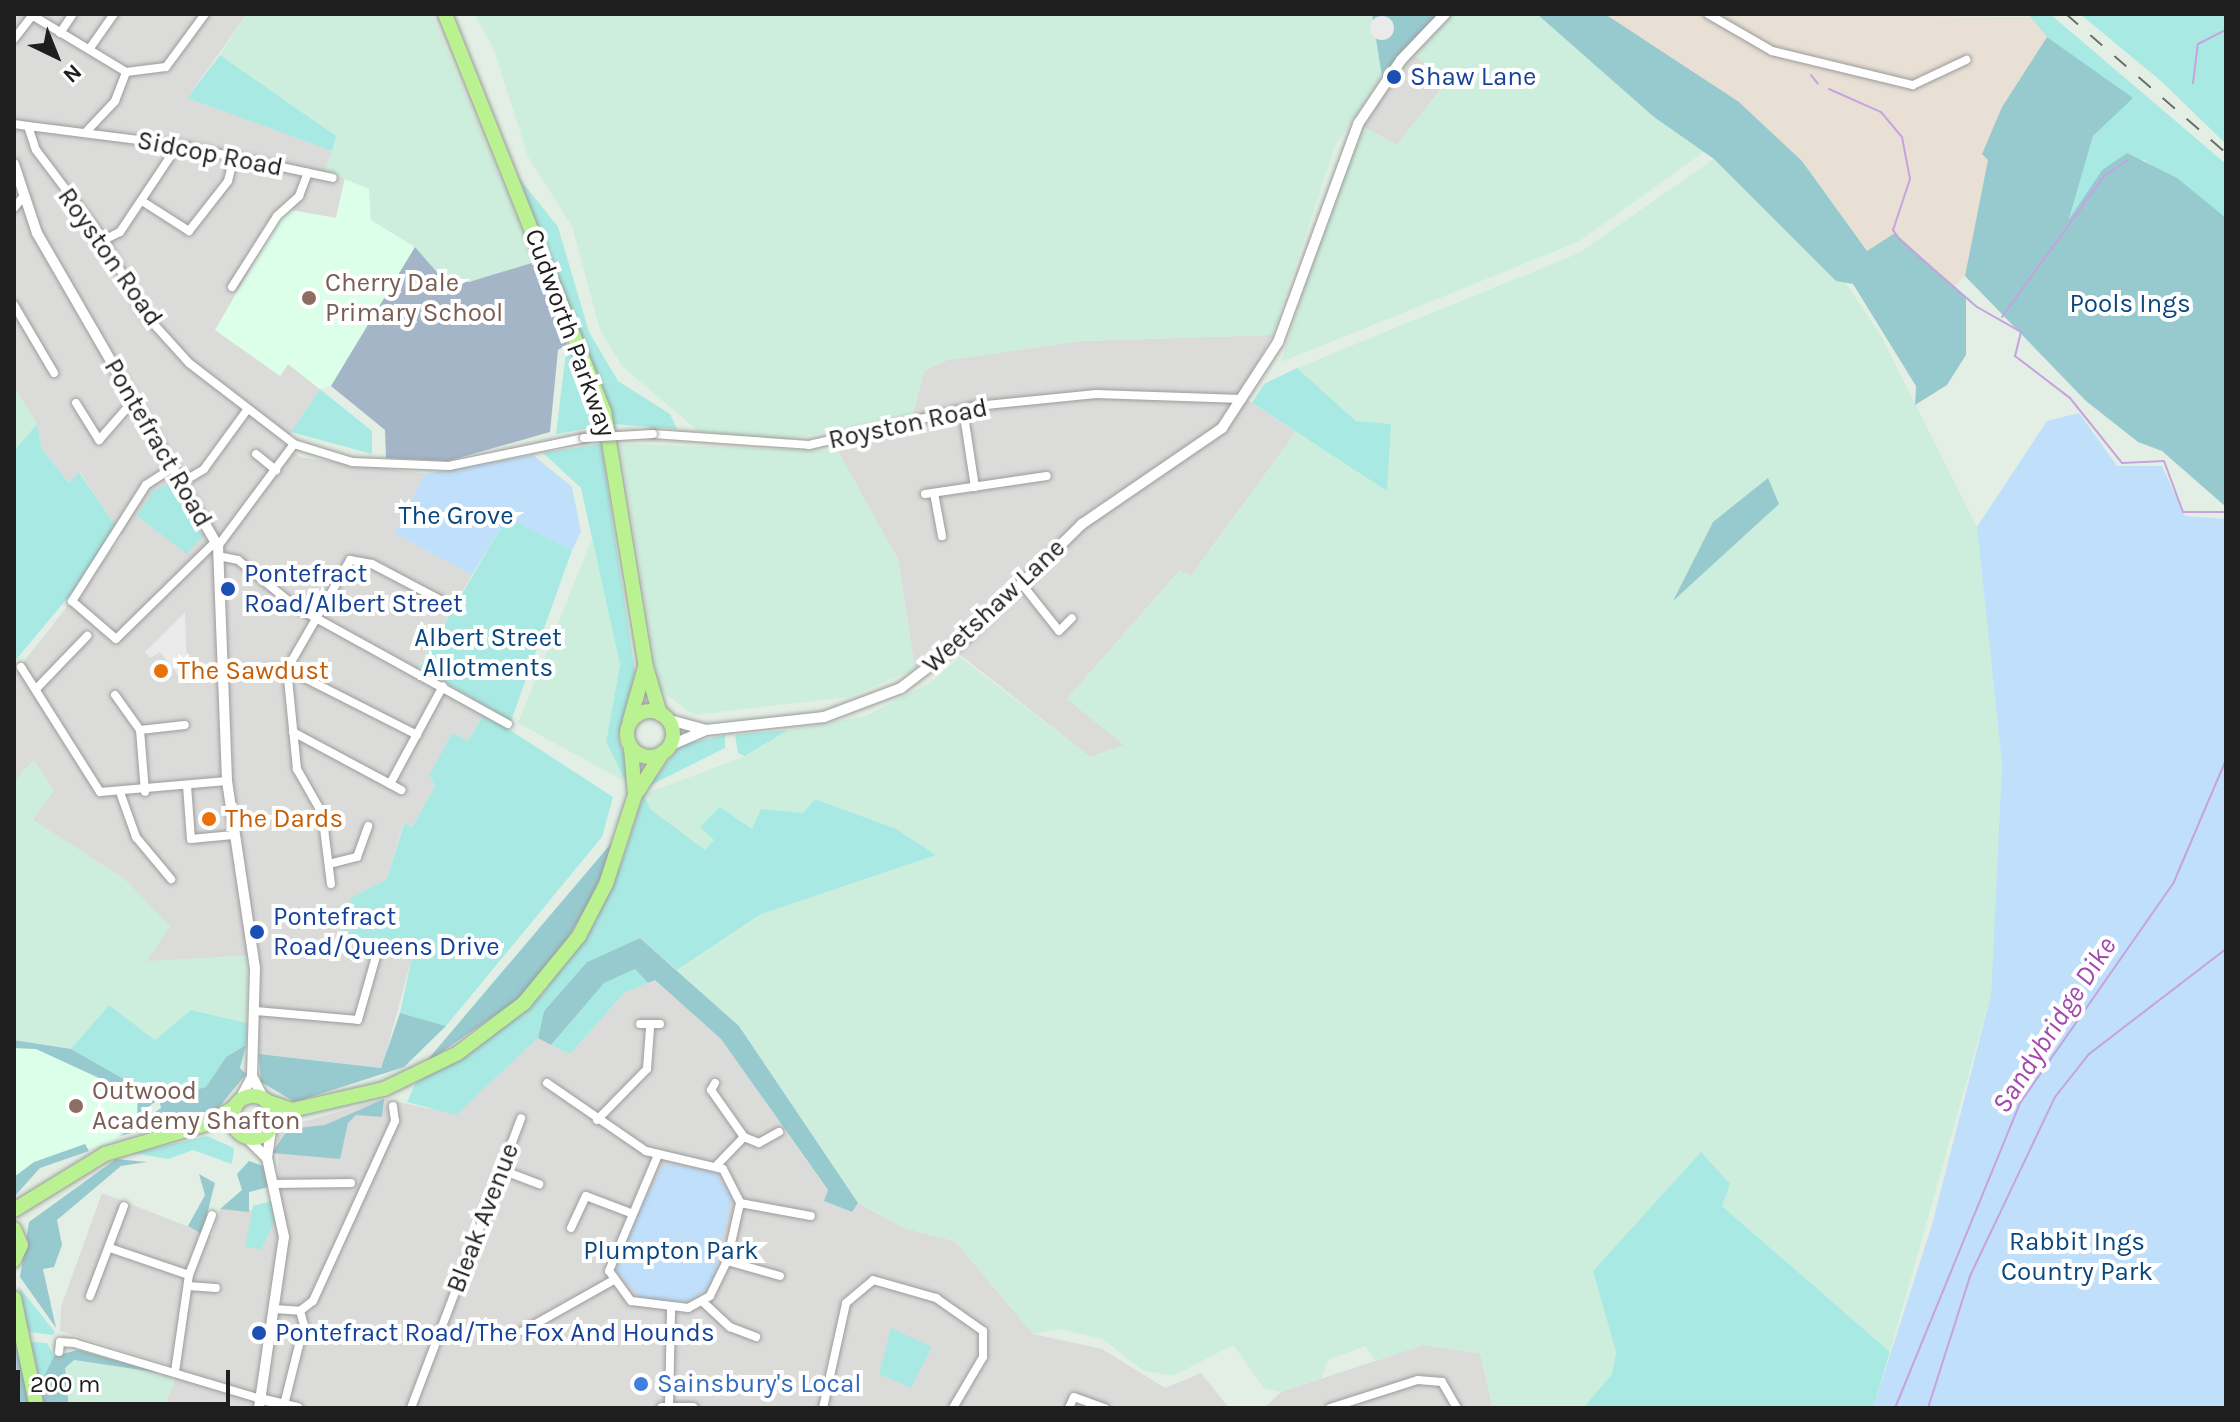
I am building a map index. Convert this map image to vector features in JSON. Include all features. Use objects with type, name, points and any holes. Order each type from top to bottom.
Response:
[{"type":"highway","name":"Cudworth Parkway","points":[[244,1136],[271,1127],[292,1110],[405,1081],[477,1041],[524,1003],[594,908],[635,795],[666,749],[663,717],[646,667],[604,411],[445,14]]},
{"type":"highway","name":"Cudworth Parkway","points":[[635,795],[628,726],[646,667]]},
{"type":"highway","points":[[628,726],[638,715],[663,717]]},
{"type":"highway","points":[[631,748],[650,757],[666,749]]},
{"type":"highway","points":[[265,1100],[271,1127]]},
{"type":"highway","points":[[14,1272],[20,1206],[105,1154],[203,1125],[237,1105],[265,1100],[292,1110]]},
{"type":"highway","points":[[203,1125],[244,1136],[237,1105]]},
{"type":"highway","points":[[14,1298],[37,1408]]},
{"type":"street","points":[[60,33],[73,14]]},
{"type":"street","points":[[90,48],[114,14]]},
{"type":"street","points":[[14,39],[31,15],[126,72],[166,67],[205,14]]},
{"type":"street","points":[[1242,399],[1278,342],[1351,137],[1401,60],[1445,14]]},
{"type":"street","points":[[1708,14],[1772,51],[1913,85],[1966,60]]},
{"type":"street","name":"Sidcop Road","points":[[85,133],[115,101],[126,72]]},
{"type":"street","points":[[14,124],[28,126]]},
{"type":"street","name":"Sidcop Road","points":[[28,126],[178,145],[333,178]]},
{"type":"street","name":"Royston Road","points":[[28,126],[41,158],[104,240],[142,311],[247,410],[294,444],[352,462],[449,466],[584,438],[653,434],[809,445],[963,409],[1110,393],[1242,399]]},
{"type":"street","points":[[104,240],[120,232],[178,145]]},
{"type":"street","points":[[142,201],[189,231],[223,189],[234,157]]},
{"type":"street","name":"Pontefract Road","points":[[14,164],[22,198],[217,548],[227,781],[256,1011],[252,1076],[237,1105]]},
{"type":"street","points":[[232,287],[277,216],[299,196],[308,173]]},
{"type":"street","points":[[14,208],[22,198]]},
{"type":"street","points":[[14,305],[54,373]]},
{"type":"street","name":"Weetshaw Lane","points":[[666,749],[706,730],[824,717],[901,688],[1114,499],[1222,428],[1242,399]]},
{"type":"street","points":[[76,403],[99,440],[133,401]]},
{"type":"street","points":[[963,409],[975,487]]},
{"type":"street","points":[[181,483],[204,469],[247,410]]},
{"type":"street","points":[[172,468],[146,485],[72,601],[106,635],[116,639],[217,548],[294,444]]},
{"type":"street","points":[[256,454],[276,470]]},
{"type":"street","points":[[942,536],[930,494],[1047,476]]},
{"type":"street","points":[[217,548],[238,560],[272,592],[508,724]]},
{"type":"street","points":[[331,884],[322,813],[297,769],[287,669],[343,564],[356,559],[446,603]]},
{"type":"street","points":[[1021,583],[1059,631],[1072,618]]},
{"type":"street","points":[[36,689],[87,636]]},
{"type":"street","points":[[21,667],[100,792],[121,795],[227,781]]},
{"type":"street","points":[[222,672],[287,669],[417,735]]},
{"type":"street","points":[[390,784],[443,686]]},
{"type":"street","points":[[115,695],[140,730],[145,792]]},
{"type":"street","name":"Weetshaw Lane","points":[[663,717],[706,730]]},
{"type":"street","points":[[140,730],[185,725]]},
{"type":"street","points":[[293,732],[401,790]]},
{"type":"street","points":[[187,786],[191,839],[233,835]]},
{"type":"street","points":[[121,795],[136,837],[171,879]]},
{"type":"street","points":[[329,864],[357,857],[368,826]]},
{"type":"street","points":[[256,1011],[358,1020],[377,953]]},
{"type":"street","points":[[640,1024],[650,1028],[660,1024]]},
{"type":"street","points":[[597,1120],[647,1069],[650,1028]]},
{"type":"street","points":[[252,1076],[265,1100]]},
{"type":"street","points":[[547,1083],[597,1120],[658,1155],[717,1165],[740,1203],[727,1261],[703,1302],[671,1309],[631,1301],[612,1281],[610,1259],[628,1212],[658,1155]]},
{"type":"street","points":[[715,1083],[711,1090],[744,1137],[759,1143],[779,1132]]},
{"type":"street","points":[[274,1309],[300,1311],[313,1301],[395,1121],[393,1106]]},
{"type":"street","name":"Bleak Avenue","points":[[411,1408],[521,1118]]},
{"type":"street","points":[[260,1404],[284,1237],[267,1158],[271,1127]]},
{"type":"street","points":[[244,1136],[267,1158]]},
{"type":"street","points":[[717,1165],[744,1137]]},
{"type":"street","points":[[502,1170],[539,1184]]},
{"type":"street","points":[[273,1184],[351,1183]]},
{"type":"street","points":[[571,1228],[586,1196],[628,1212]]},
{"type":"street","points":[[740,1203],[811,1216]]},
{"type":"street","points":[[90,1296],[124,1206]]},
{"type":"street","points":[[175,1372],[189,1275],[212,1215]]},
{"type":"street","points":[[110,1248],[189,1275]]},
{"type":"street","points":[[727,1261],[780,1276]]},
{"type":"street","points":[[823,1408],[846,1303],[873,1280],[936,1298],[983,1331],[983,1357],[953,1408]]},
{"type":"street","points":[[523,1331],[612,1281]]},
{"type":"street","points":[[188,1286],[216,1288]]},
{"type":"street","points":[[703,1302],[730,1327],[756,1337]]},
{"type":"street","points":[[669,1407],[671,1309]]},
{"type":"street","points":[[284,1405],[304,1325],[300,1311]]},
{"type":"street","points":[[59,1352],[60,1342],[74,1343],[175,1372],[260,1404],[298,1408]]},
{"type":"street","points":[[1330,1408],[1418,1380],[1442,1382],[1457,1408]]},
{"type":"street","points":[[1069,1408],[1074,1397],[1105,1408]]},
{"type":"street","points":[[662,1408],[693,1408]]},
{"type":"shaded area","points":[[14,14],[247,14],[187,98],[332,151],[325,171],[345,178],[336,218],[285,210],[254,266],[281,375],[288,364],[320,389],[284,443],[300,457],[425,474],[394,533],[472,575],[415,673],[484,713],[467,742],[452,733],[429,775],[435,786],[412,827],[403,825],[387,879],[351,898],[340,939],[412,957],[382,1068],[259,1054],[257,955],[146,962],[170,926],[123,878],[32,820],[33,761],[14,782],[14,674],[122,537],[80,472],[69,483],[42,449],[37,424],[14,387]]},
{"type":"shaded area","points":[[247,14],[432,14],[535,262],[489,282],[442,278],[415,247],[371,220],[369,189],[325,171],[336,136],[220,55]]},
{"type":"shaded area","points":[[474,14],[1372,14],[1382,77],[1336,144],[1272,335],[1081,341],[947,360],[924,371],[913,414],[786,440],[698,431],[622,366],[600,330],[572,226],[528,157],[493,47]]},
{"type":"shaded area","points":[[1453,14],[1537,14],[1704,152],[1578,242],[1281,362],[1347,153],[1362,126],[1397,145],[1449,80],[1413,54]]},
{"type":"shaded area","points":[[1605,14],[2032,17],[2047,37],[2002,107],[1968,272],[1954,287],[1895,234],[1867,251],[1802,161]]},
{"type":"shaded area","points":[[1382,16],[1393,23],[1394,28],[1387,39],[1382,40],[1371,33],[1370,28],[1377,17]]},
{"type":"shaded area","points":[[1413,54],[1449,79],[1397,145],[1362,126]]},
{"type":"shaded area","points":[[1714,159],[1846,283],[1881,336],[1977,527],[2002,764],[1991,995],[1890,1352],[1722,1206],[1594,1271],[1616,1352],[1612,1374],[1583,1408],[1493,1408],[1480,1353],[1423,1345],[1376,1361],[1365,1346],[1328,1360],[1322,1378],[1281,1392],[1264,1388],[1233,1345],[1173,1376],[1142,1370],[1103,1339],[1059,1329],[1033,1334],[955,1241],[904,1228],[858,1203],[739,1026],[677,970],[761,914],[935,854],[803,813],[715,840],[705,851],[650,809],[644,794],[746,756],[788,730],[865,716],[930,683],[960,657],[1090,757],[1124,745],[1067,699],[1180,570],[1191,576],[1296,432],[1386,490],[1356,421],[1297,368],[1579,253]]},
{"type":"shaded area","name":"Cherry Dale Primary School","points":[[345,178],[369,189],[371,220],[415,247],[331,386],[320,389],[288,364],[280,376],[215,330],[285,209],[336,218]]},
{"type":"shaded area","points":[[415,247],[442,278],[469,282],[535,262],[567,344],[558,350],[550,432],[448,461],[386,458],[385,430],[331,386]]},
{"type":"shaded area","points":[[1272,335],[1241,396],[1296,432],[1190,577],[1180,570],[1067,699],[1125,745],[1090,757],[949,646],[915,669],[898,559],[847,477],[833,436],[913,414],[924,371],[947,360],[1081,341]]},
{"type":"shaded area","points":[[14,387],[37,424],[14,451]]},
{"type":"shaded area","points":[[620,444],[838,451],[898,559],[915,669],[849,697],[694,715],[659,689]]},
{"type":"shaded area","points":[[592,539],[620,665],[606,742],[626,782],[518,723]]},
{"type":"shaded area","points":[[185,612],[187,674],[181,679],[160,652],[150,658],[145,652]]},
{"type":"shaded area","points":[[34,760],[54,791],[33,820],[123,878],[170,926],[147,961],[248,956],[247,1023],[191,1010],[155,1040],[109,1005],[71,1049],[14,1040],[14,782]]},
{"type":"shaded area","points":[[655,980],[721,1039],[828,1191],[825,1201],[851,1212],[858,1203],[904,1228],[955,1241],[1033,1334],[1102,1349],[1165,1388],[1201,1373],[1229,1408],[164,1408],[179,1368],[60,1331],[61,1307],[102,1193],[212,1236],[220,1209],[280,1211],[277,1129],[384,1099],[456,1114],[538,1038],[570,1054],[624,993]]},
{"type":"shaded area","name":"Outwood Academy Shafton","points":[[14,1048],[36,1049],[138,1096],[137,1115],[111,1143],[34,1162],[14,1177]]},
{"type":"shaded area","points":[[1423,1345],[1480,1353],[1493,1408],[1264,1408],[1281,1392]]},
{"type":"shaded area","points":[[74,1360],[161,1373],[175,1379],[164,1408],[69,1408],[65,1368]]},
{"type":"green space","points":[[1372,14],[1440,14],[1382,77]]},
{"type":"green space","points":[[1537,14],[1605,14],[1739,102],[1802,161],[1867,251],[1895,233],[1966,298],[1966,355],[1947,385],[1915,405],[1916,386],[1853,284],[1836,281],[1714,159],[1654,117]]},
{"type":"green space","points":[[2028,14],[2050,14],[2226,164],[2226,218],[2144,160],[2102,170],[2069,219],[2093,136],[2132,98],[2047,37]]},
{"type":"green space","points":[[2080,14],[2226,14],[2226,144],[2161,81]]},
{"type":"green space","name":"Pools Ings","points":[[2047,37],[2133,98],[2093,136],[2069,219],[2102,170],[2127,153],[2177,178],[2226,218],[2226,507],[2162,451],[2138,442],[2086,401],[1965,276],[1988,160],[1982,154],[2002,107]]},
{"type":"green space","points":[[220,55],[336,136],[332,151],[187,98]]},
{"type":"green space","points":[[519,178],[558,227],[589,332],[618,381],[670,414],[677,429],[613,424]]},
{"type":"green space","points":[[571,350],[596,427],[556,434],[566,352]]},
{"type":"green space","points":[[1297,368],[1356,421],[1391,424],[1387,491],[1252,403],[1264,384]]},
{"type":"green space","points":[[320,389],[372,431],[372,454],[291,432]]},
{"type":"green space","name":"Rabbit Ings Country Park","points":[[2079,413],[2117,466],[2162,466],[2185,516],[2226,519],[2226,1408],[1873,1408],[1932,1225],[1991,995],[2002,764],[1977,527],[2047,421]]},
{"type":"green space","points":[[37,424],[42,449],[69,483],[79,472],[116,527],[89,572],[14,662],[14,451]]},
{"type":"green space","points":[[601,444],[635,672],[618,739],[631,773],[626,782],[606,742],[620,665],[581,488],[543,453]]},
{"type":"green space","name":"The Grove","points":[[533,455],[572,487],[581,532],[572,550],[507,517],[472,575],[394,533],[425,474]]},
{"type":"green space","points":[[1768,478],[1779,504],[1673,601],[1713,522]]},
{"type":"green space","points":[[169,483],[203,536],[187,554],[137,516],[153,491]]},
{"type":"green space","name":"Albert Street Allotments","points":[[507,517],[572,550],[511,721],[419,667]]},
{"type":"green space","points":[[484,713],[613,797],[602,837],[446,1026],[400,1013],[412,957],[340,938],[351,898],[387,879],[404,824],[412,827],[435,786],[429,775],[452,733],[468,741]]},
{"type":"green space","points":[[788,730],[745,756],[738,753],[735,735]]},
{"type":"green space","points":[[725,735],[725,748],[649,786],[681,745]]},
{"type":"green space","points":[[644,794],[650,809],[705,850],[714,840],[700,827],[720,807],[752,829],[761,809],[803,813],[815,799],[896,829],[936,855],[761,914],[677,970],[640,938],[587,962],[544,1011],[538,1038],[456,1115],[407,1102],[415,1084],[541,996],[585,935],[621,865]]},
{"type":"green space","points":[[614,840],[597,890],[561,949],[517,1000],[424,1064]]},
{"type":"green space","points":[[640,938],[739,1026],[858,1203],[852,1212],[824,1201],[828,1190],[721,1039],[655,980],[648,983],[635,969],[604,983],[551,1045],[538,1038],[544,1011],[587,962]]},
{"type":"green space","points":[[635,969],[648,983],[624,993],[570,1054],[551,1045],[603,983]]},
{"type":"green space","points":[[109,1005],[155,1040],[191,1010],[247,1023],[246,1045],[226,1057],[206,1087],[159,1099],[71,1049]]},
{"type":"green space","points":[[400,1013],[446,1026],[404,1067],[295,1102],[261,1082],[259,1054],[381,1068]]},
{"type":"green space","points":[[14,1040],[71,1049],[159,1099],[137,1115],[138,1096],[36,1049],[14,1048]]},
{"type":"green space","points":[[246,1045],[240,1068],[246,1074],[215,1112],[120,1136],[161,1108],[159,1099],[206,1087],[226,1057]]},
{"type":"green space","points":[[384,1099],[382,1117],[356,1115],[348,1123],[340,1159],[272,1153],[288,1129],[325,1125]]},
{"type":"green space","points":[[207,1136],[234,1148],[232,1164],[193,1150],[168,1159],[133,1153]]},
{"type":"green space","points":[[85,1144],[89,1151],[40,1168],[14,1197],[14,1177],[34,1162]]},
{"type":"green space","points":[[1701,1152],[1730,1184],[1722,1206],[1890,1352],[1873,1408],[1583,1408],[1612,1374],[1616,1352],[1593,1271]]},
{"type":"green space","points":[[116,1159],[147,1162],[121,1166],[57,1220],[62,1245],[54,1267],[43,1269],[56,1328],[20,1277],[29,1222]]},
{"type":"green space","points":[[249,1161],[263,1166],[268,1187],[249,1192],[249,1212],[220,1209],[242,1190],[237,1174]]},
{"type":"green space","name":"Plumpton Park","points":[[664,1164],[714,1171],[732,1196],[713,1284],[690,1302],[644,1300],[617,1273],[631,1222]]},
{"type":"green space","points":[[199,1174],[215,1183],[202,1234],[188,1226],[205,1195]]},
{"type":"green space","points":[[272,1201],[277,1216],[261,1250],[245,1246],[253,1206]]},
{"type":"green space","points":[[19,1287],[55,1332],[53,1335],[29,1332]]},
{"type":"green space","points":[[891,1328],[932,1347],[911,1388],[879,1374]]},
{"type":"green space","points":[[16,1337],[32,1408],[17,1408]]},
{"type":"green space","points":[[31,1342],[47,1343],[54,1356],[40,1384]]},
{"type":"green space","points":[[78,1350],[161,1373],[74,1360],[65,1368],[69,1408],[45,1408],[40,1384],[54,1356]]},
{"type":"waterway","points":[[2193,83],[2198,44],[2226,30]]},
{"type":"waterway","points":[[1811,75],[1818,84]]},
{"type":"waterway","points":[[1829,89],[1881,112],[1902,137],[1910,179],[1893,230],[1899,239],[1977,307],[2021,332],[2015,356],[2070,398],[2122,463],[2164,461],[2183,512],[2226,512]]},
{"type":"waterway","points":[[2002,317],[2104,176],[2128,160]]},
{"type":"waterway","name":"Sandybridge Dike","points":[[1895,1408],[2020,1103],[2173,884],[2226,760]]},
{"type":"waterway","points":[[1928,1408],[1970,1276],[2055,1097],[2089,1054],[2226,949]]},
{"type":"railway","points":[[2066,14],[2226,153]]},
{"type":"place","name":"Shaw Lane","points":[[1394,77]]},
{"type":"place","name":"Cherry Dale Primary School","points":[[309,298]]},
{"type":"place","name":"Pontefract Road/Albert Street","points":[[228,589]]},
{"type":"place","name":"The Sawdust","points":[[161,671]]},
{"type":"place","name":"The Dards","points":[[209,819]]},
{"type":"place","name":"Pontefract Road/Queens Drive","points":[[257,932]]},
{"type":"place","name":"Outwood Academy Shafton","points":[[76,1106]]},
{"type":"place","name":"Pontefract Road/The Fox And Hounds","points":[[259,1333]]},
{"type":"place","name":"Sainsbury's Local","points":[[641,1384]]}]
